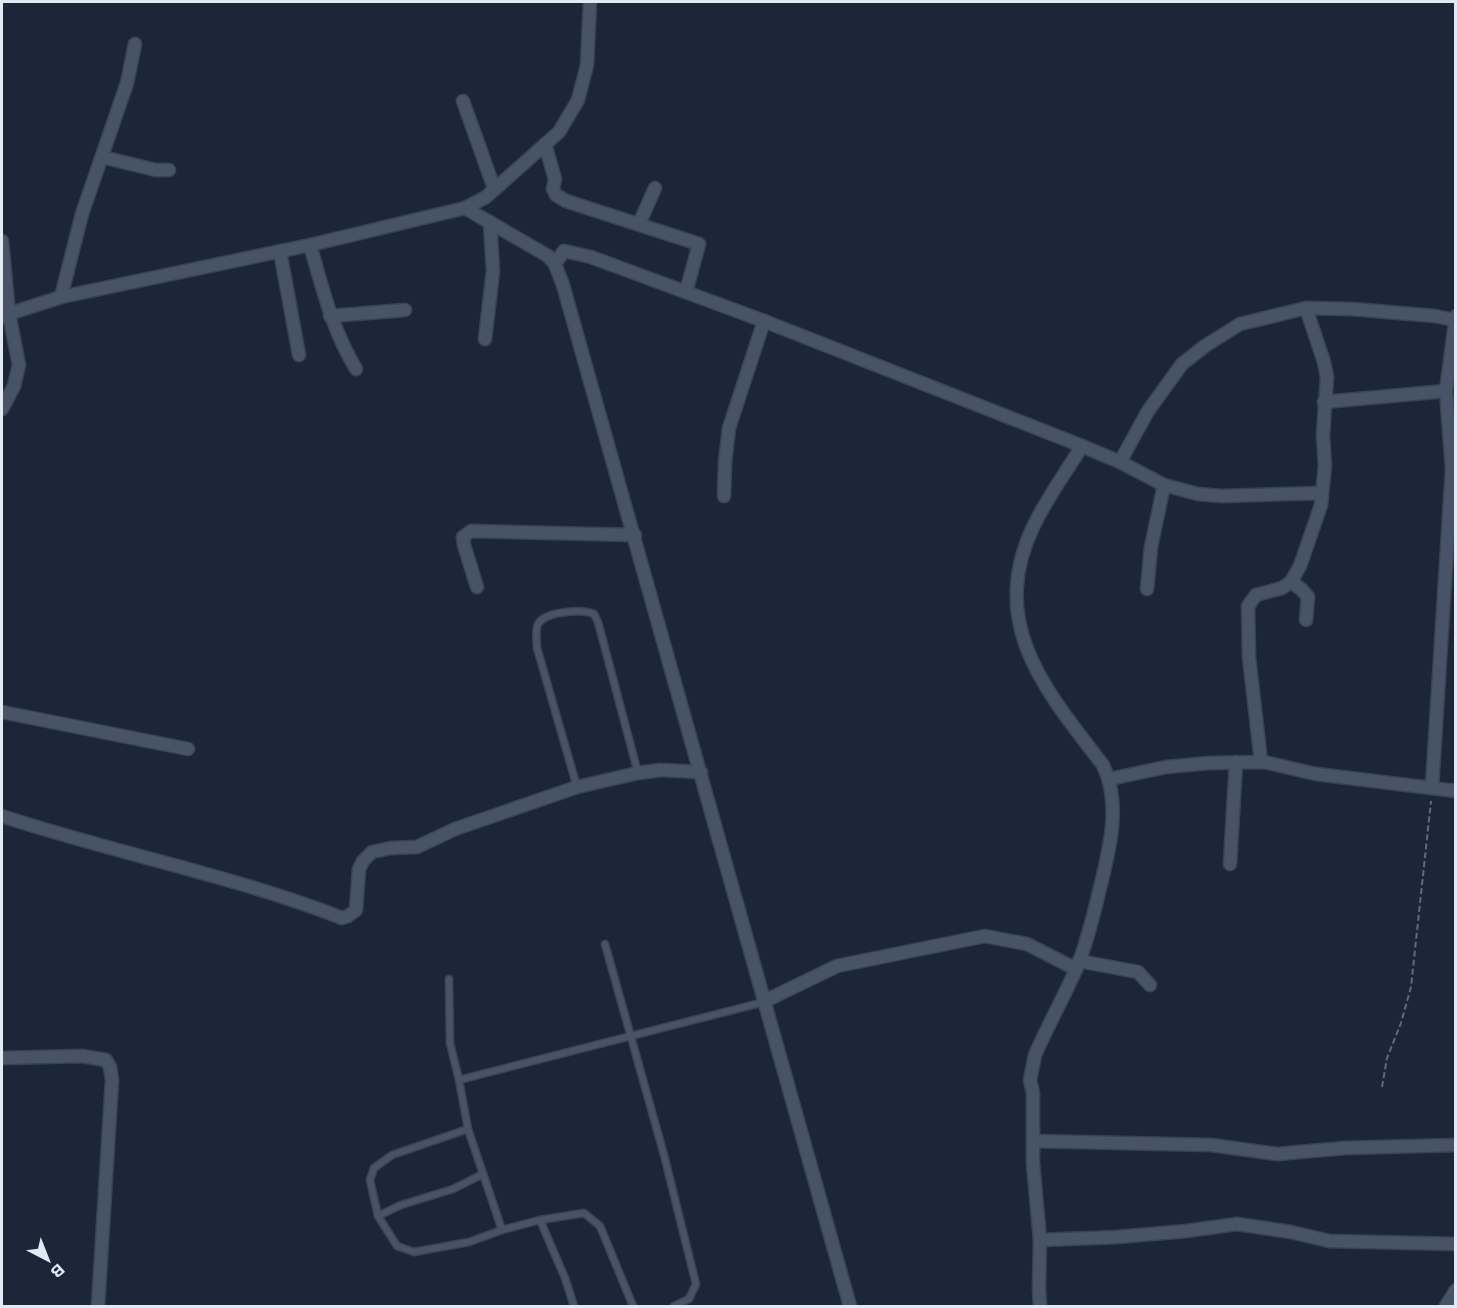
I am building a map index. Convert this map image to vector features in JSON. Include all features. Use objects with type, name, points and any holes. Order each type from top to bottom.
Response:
[{"type":"street","points":[[5,315],[61,297],[310,245],[465,208],[486,197],[559,132],[578,100],[587,65],[590,2]]},
{"type":"street","points":[[61,297],[82,214],[127,83],[135,44]]},
{"type":"street","points":[[463,101],[494,188]]},
{"type":"street","points":[[545,144],[555,178],[556,195],[566,201],[699,244],[686,292]]},
{"type":"street","points":[[102,157],[156,170],[170,170]]},
{"type":"street","points":[[639,224],[655,188]]},
{"type":"street","points":[[465,208],[548,256],[555,264],[635,535],[850,1306]]},
{"type":"street","points":[[486,339],[493,271],[490,222]]},
{"type":"street","points":[[2,241],[5,315],[19,365],[14,386],[2,409]]},
{"type":"street","points":[[310,245],[330,316],[343,347],[356,369]]},
{"type":"street","points":[[280,251],[299,355]]},
{"type":"street","points":[[555,264],[564,251],[575,252],[686,292],[1082,446],[1120,462],[1164,485],[1198,494],[1221,496],[1321,493]]},
{"type":"street","points":[[1261,762],[1249,657],[1248,606],[1256,595],[1282,588],[1291,582],[1308,546],[1321,505],[1324,466],[1324,402],[1327,377],[1306,308]]},
{"type":"street","points":[[1120,462],[1148,411],[1182,364],[1240,324],[1306,308],[1455,318],[1446,391],[1452,468],[1432,787]]},
{"type":"street","points":[[330,316],[405,310]]},
{"type":"street","points":[[724,496],[729,428],[764,321]]},
{"type":"street","points":[[1324,402],[1446,391]]},
{"type":"street","points":[[1040,1306],[1040,1240],[1033,1163],[1030,1069],[1077,965],[1091,927],[1109,856],[1112,819],[1110,779],[1103,765],[1045,688],[1031,662],[1019,623],[1018,572],[1034,524],[1082,446]]},
{"type":"street","points":[[1147,589],[1151,547],[1164,485]]},
{"type":"street","points":[[477,587],[463,537],[471,531],[635,535]]},
{"type":"street","points":[[1291,582],[1308,597],[1306,620]]},
{"type":"street","points":[[2,712],[188,749]]},
{"type":"street","points":[[1230,864],[1236,762]]},
{"type":"street","points":[[1110,779],[1166,767],[1261,762],[1316,774],[1455,790]]},
{"type":"street","points":[[2,816],[69,838],[293,899],[342,918],[356,910],[359,869],[372,852],[391,848],[417,847],[455,829],[578,787],[660,770],[701,772]]},
{"type":"street","points":[[765,1001],[837,966],[985,936],[1027,944],[1077,965],[1138,972],[1150,985]]},
{"type":"street","points":[[2,1058],[82,1056],[106,1060],[110,1067],[112,1080],[99,1306]]},
{"type":"street","points":[[1033,1142],[1211,1145],[1277,1154],[1345,1148],[1455,1145]]},
{"type":"street","points":[[1040,1240],[1117,1237],[1237,1224],[1291,1232],[1329,1241],[1455,1244]]},
{"type":"street","points":[[1446,1306],[1455,1290]]},
{"type":"lane","points":[[578,787],[537,648],[538,624],[554,615],[578,610],[594,614],[638,773]]},
{"type":"lane","points":[[604,944],[664,1155],[696,1284],[689,1299],[674,1306]]},
{"type":"lane","points":[[450,979],[450,1043],[468,1129],[502,1230]]},
{"type":"lane","points":[[459,1080],[765,1001]]},
{"type":"lane","points":[[468,1129],[392,1155],[374,1168],[370,1180],[378,1216],[397,1246],[414,1252],[470,1242],[502,1230],[540,1220],[584,1213],[600,1226],[633,1306]]},
{"type":"lane","points":[[378,1216],[401,1205],[453,1189],[483,1174]]},
{"type":"lane","points":[[540,1220],[565,1278],[574,1306]]},
{"type":"lane","points":[[690,1281],[693,1274]]},
{"type":"path","points":[[1382,1087],[1387,1058],[1401,1023],[1411,987],[1432,787]]}]
